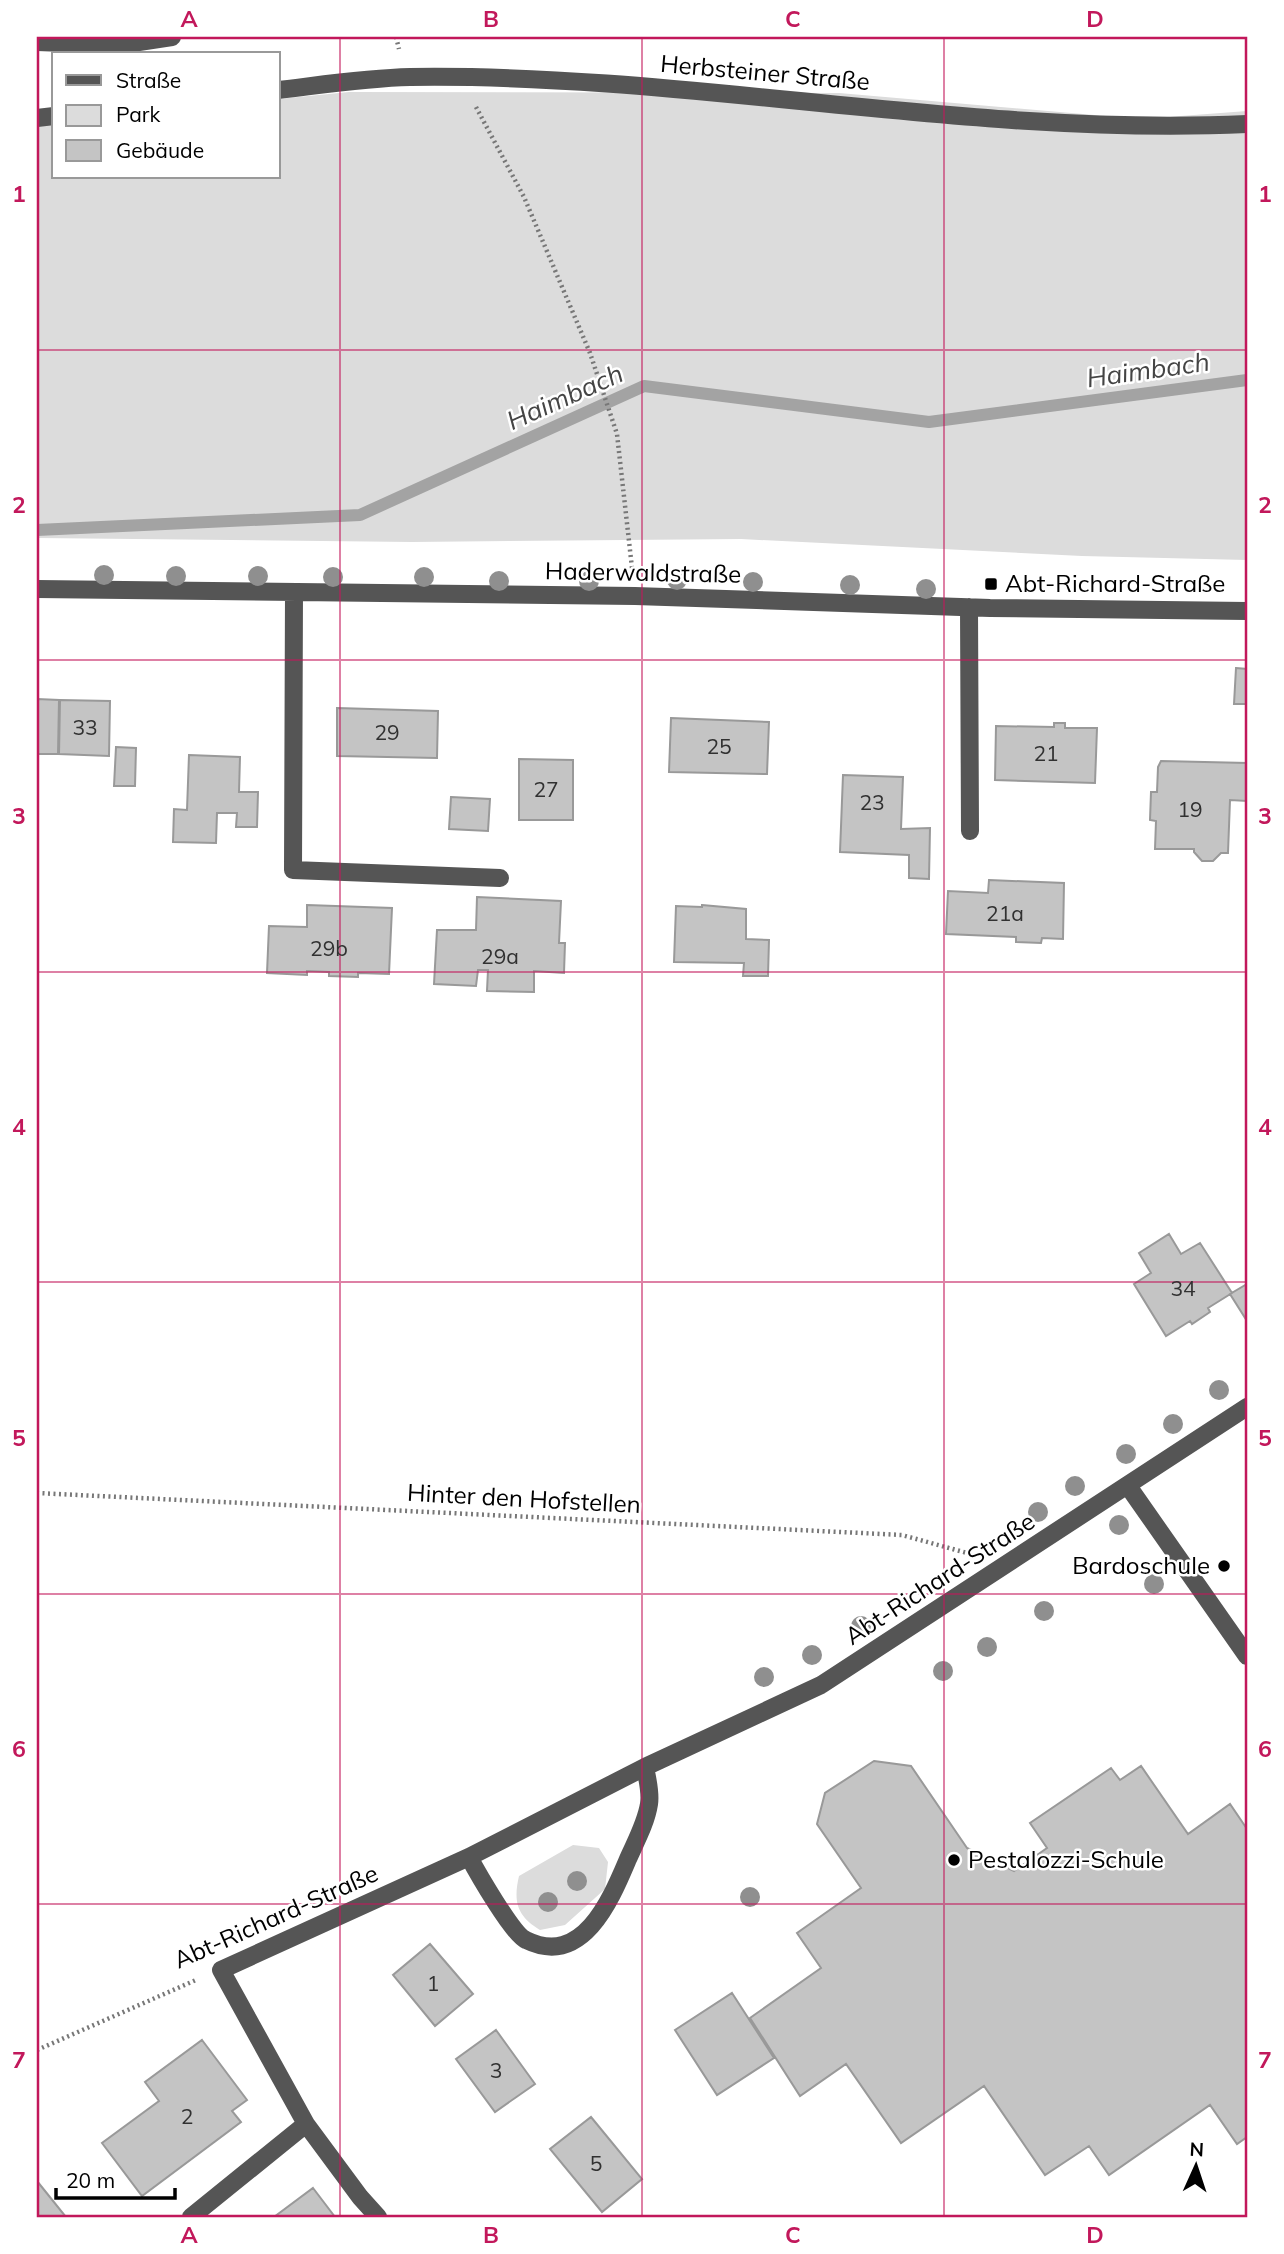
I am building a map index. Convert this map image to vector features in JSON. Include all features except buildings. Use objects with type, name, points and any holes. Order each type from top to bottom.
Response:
[{"type":"street","points":[[37,42],[119,45],[172,37]]},
{"type":"street","name":"Herbsteiner Straße","points":[[280,90],[407,77],[461,78],[596,83],[1060,124],[1196,127],[1247,124]]},
{"type":"street","name":"Haderwaldstraße","points":[[37,589],[635,596],[969,607],[1247,611]]},
{"type":"street","points":[[294,592],[293,870],[500,878]]},
{"type":"street","points":[[969,607],[970,831]]},
{"type":"street","name":"Abt-Richard-Straße","points":[[221,1970],[469,1857],[645,1767],[821,1685],[1247,1407]]},
{"type":"street","points":[[1128,1486],[1247,1656]]},
{"type":"street","points":[[469,1857],[488,1891],[523,1940],[545,1946],[565,1945],[593,1927],[610,1901],[646,1818],[650,1800],[645,1767]]},
{"type":"street","points":[[221,1970],[306,2124],[378,2217]]},
{"type":"street","points":[[191,2217],[306,2124]]},
{"type":"path","points":[[461,78],[524,197],[590,352],[617,434],[635,596]]},
{"type":"path","name":"Hinter den Hofstellen","points":[[37,1493],[902,1535],[1007,1564]]},
{"type":"path","name":"Abt-Richard-Straße","points":[[37,2050],[221,1970]]},
{"type":"green space","points":[[349,92],[839,93],[1141,119],[1247,111],[1247,560],[1082,556],[741,539],[412,542],[37,538],[37,122],[52,120],[52,178],[280,178],[280,99]]},
{"type":"green space","points":[[573,1845],[599,1848],[608,1862],[605,1889],[565,1925],[540,1930],[526,1919],[519,1908],[519,1876]]},
{"type":"waterway","name":"Haimbach","points":[[37,530],[360,515],[644,386],[929,422],[1247,380]]},
{"type":"place","name":"Abt-Richard-Straße","points":[[991,584]]},
{"type":"place","name":"Bardoschule","points":[[1224,1566]]},
{"type":"place","name":"Pestalozzi-Schule","points":[[954,1860]]}]
